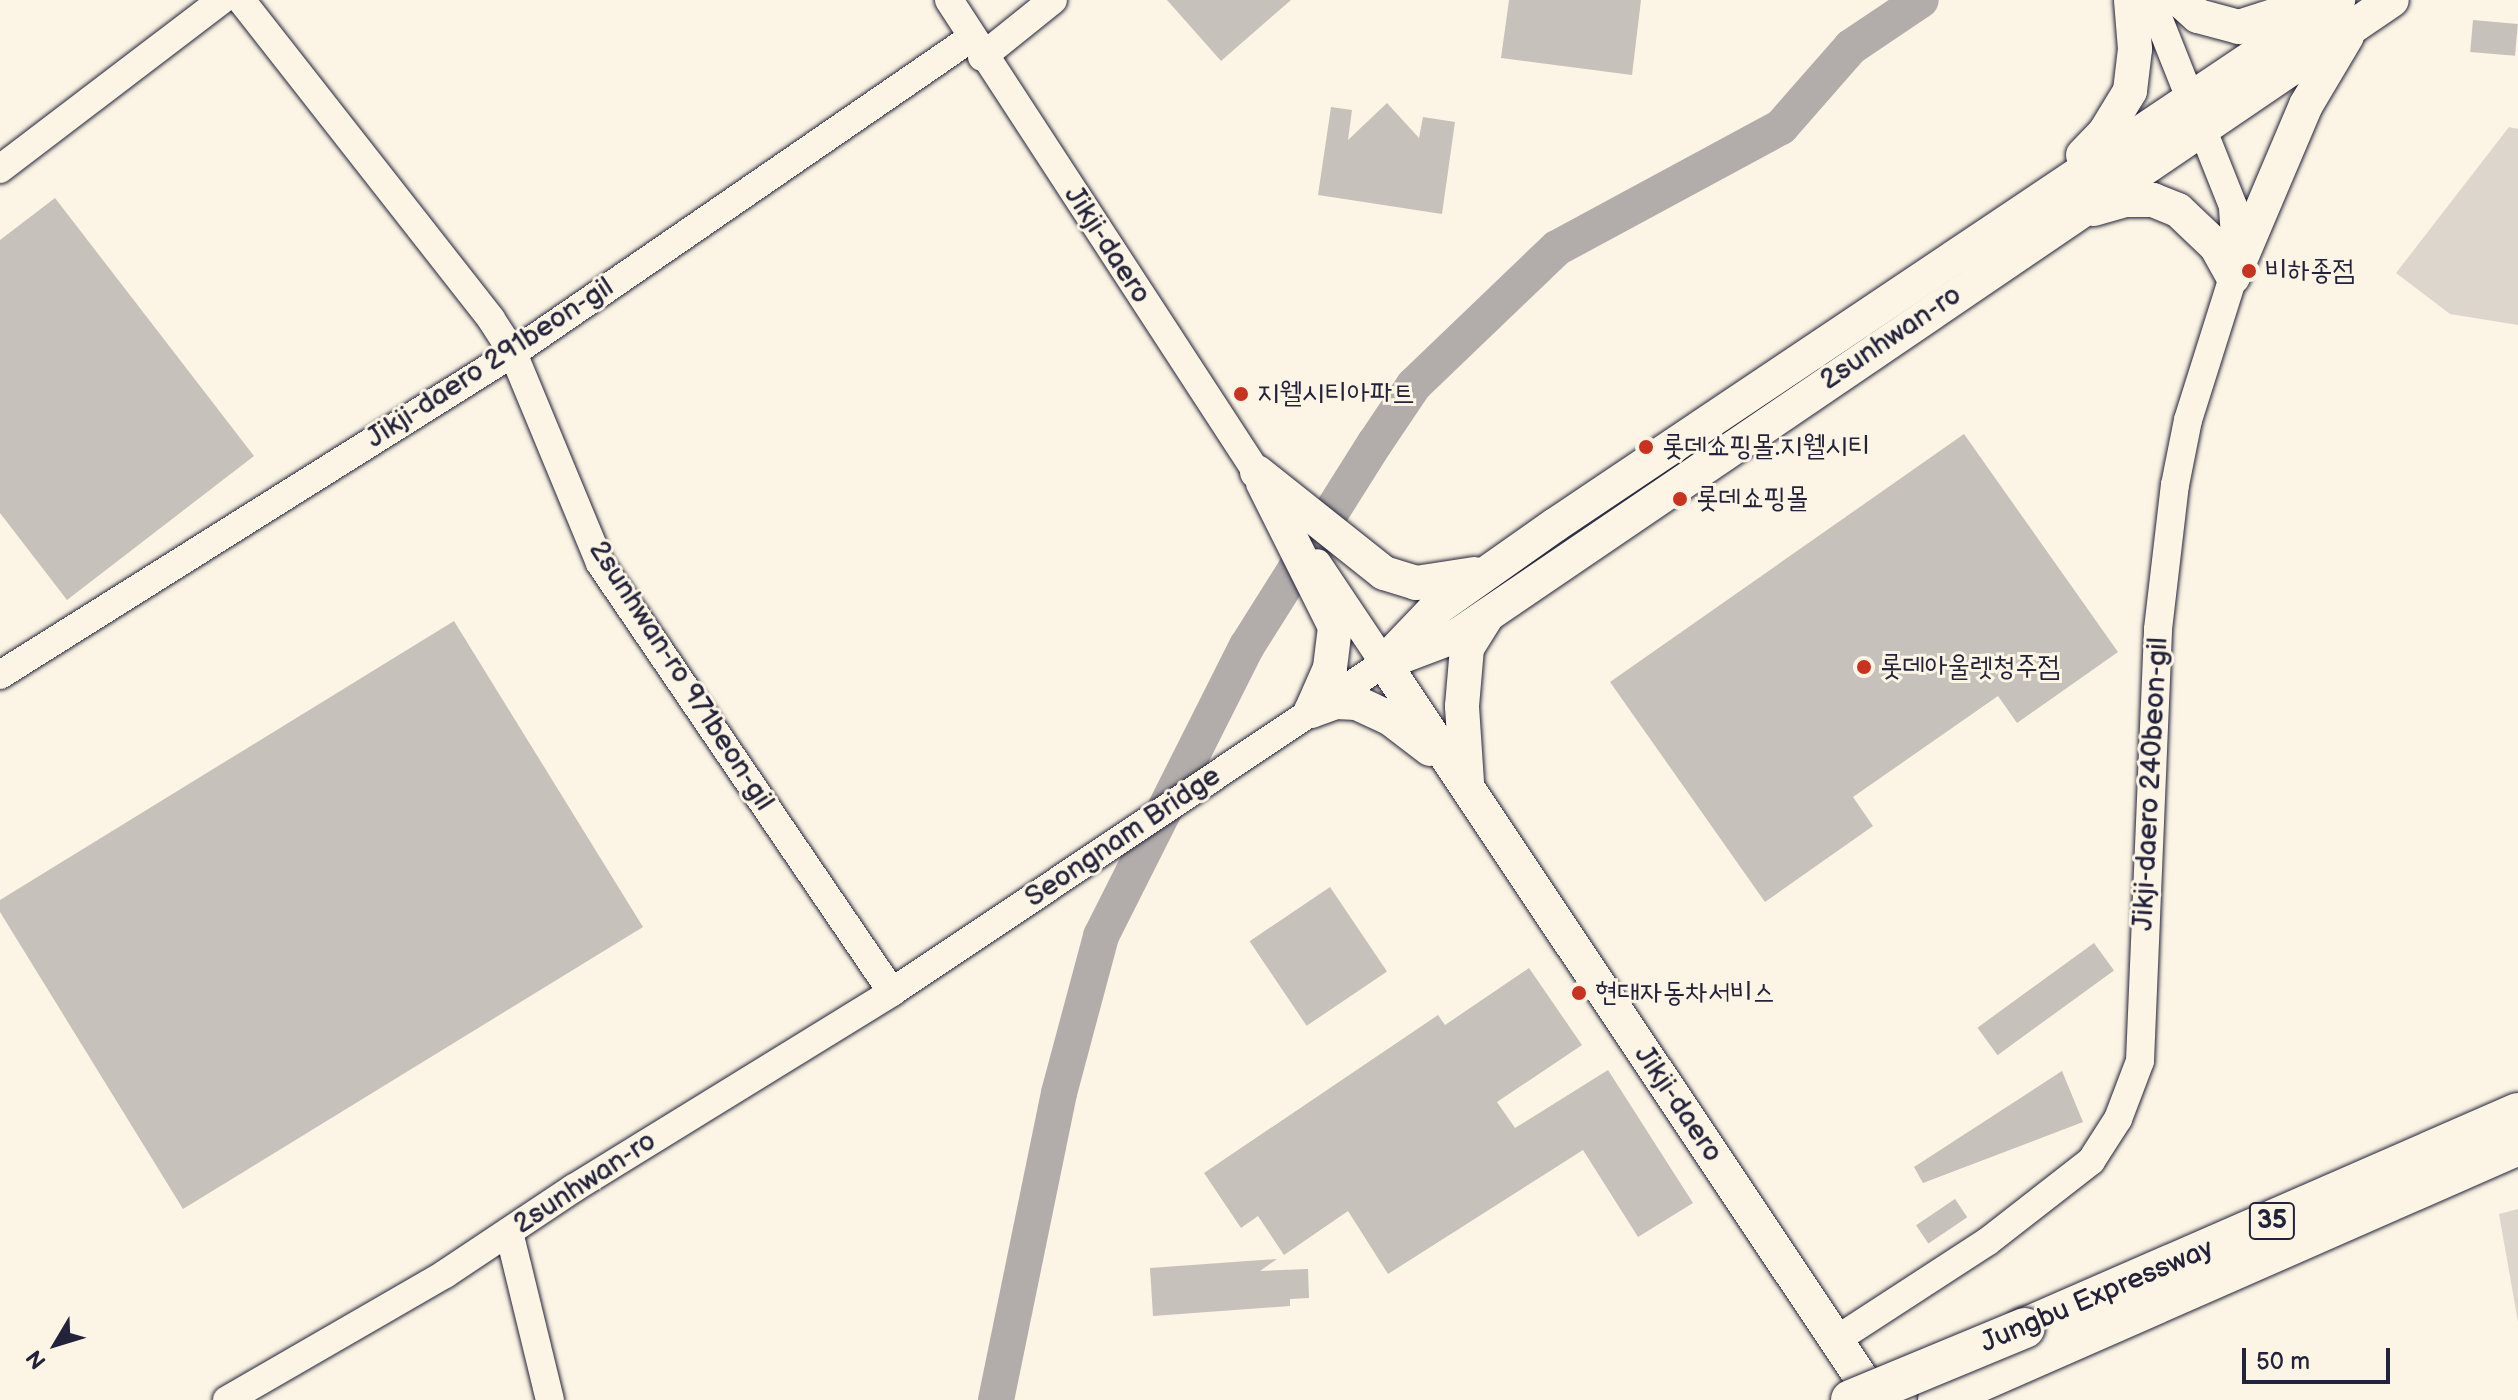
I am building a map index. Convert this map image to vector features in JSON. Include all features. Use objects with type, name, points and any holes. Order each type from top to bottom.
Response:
[{"type":"highway","name":"Jungbu Expressway","points":[[1938,1400],[2034,1341],[2518,1113]]},
{"type":"highway","name":"Jungbu Expressway","points":[[1851,1400],[2034,1341],[2518,1145]]},
{"type":"main road","points":[[2180,0],[2198,16],[2239,27],[2319,0]]},
{"type":"main road","name":"2sunhwan-ro","points":[[1384,663],[1433,611],[1980,236],[2194,115],[2346,13],[2392,0]]},
{"type":"main road","points":[[1980,236],[2083,155],[2113,121],[2134,72],[2138,2]]},
{"type":"main road","points":[[2233,277],[2346,13]]},
{"type":"main road","name":"2sunhwan-ro","points":[[1384,663],[1458,635],[2071,217],[2194,115]]},
{"type":"main road","points":[[2071,217],[2125,200],[2153,200],[2198,224],[2233,277]]},
{"type":"main road","points":[[1264,484],[1304,509],[1384,573],[1416,583],[1450,582],[1494,568]]},
{"type":"main road","points":[[1264,484],[1338,607],[1334,648],[1309,712]]},
{"type":"main road","points":[[1469,790],[1462,740],[1464,677],[1467,648],[1486,616]]},
{"type":"main road","name":"Jikji-daero","points":[[1384,663],[1876,1400]]},
{"type":"main road","points":[[1309,712],[1347,701],[1384,716],[1421,740],[1469,790]]},
{"type":"street","points":[[0,169],[222,0]]},
{"type":"street","name":"2sunhwan-ro 971beon-gil","points":[[241,0],[513,353],[600,563],[892,992]]},
{"type":"street","name":"Jikji-daero","points":[[949,0],[977,48],[1264,484]]},
{"type":"street","name":"Jikji-daero 291beon-gil","points":[[0,675],[513,353],[1053,0]]},
{"type":"street","name":"Jikji-daero 240beon-gil","points":[[1836,1340],[1987,1242],[2091,1161],[2118,1119],[2140,1061],[2158,629],[2188,420],[2233,277],[2233,206],[2194,115],[2138,2]]},
{"type":"street","points":[[2233,206],[2252,234]]},
{"type":"street","name":"Jikji-daero","points":[[1338,607],[1384,663]]},
{"type":"street","name":"2sunhwan-ro","points":[[1309,712],[1384,663]]},
{"type":"street","name":"Seongnam Bridge","points":[[940,960],[1309,712]]},
{"type":"street","name":"2sunhwan-ro","points":[[227,1400],[509,1232],[940,960]]},
{"type":"street","points":[[509,1232],[550,1400]]},
{"type":"shaded area","points":[[2509,127],[2518,129],[2518,325],[2450,314],[2396,273]]},
{"type":"shaded area","points":[[2518,1209],[2518,1322],[2499,1214]]},
{"type":"building","points":[[1167,0],[1291,0],[1221,61]]},
{"type":"building","points":[[1509,0],[1641,0],[1632,75],[1501,58]]},
{"type":"building","points":[[2473,20],[2518,24],[2515,56],[2470,52]]},
{"type":"building","points":[[1387,103],[1419,138],[1423,117],[1455,122],[1442,214],[1318,195],[1331,107],[1352,110],[1348,140]]},
{"type":"building","points":[[55,198],[254,456],[67,600],[0,513],[0,240]]},
{"type":"building","name":"롯데아울렛청주점","points":[[1964,434],[2118,652],[2017,723],[1998,696],[1853,797],[1873,826],[1765,902],[1610,682]]},
{"type":"building","points":[[454,621],[643,927],[183,1209],[0,912],[0,900]]},
{"type":"building","points":[[1330,887],[1387,972],[1307,1026],[1250,941]]},
{"type":"building","points":[[2094,943],[2114,971],[1997,1055],[1978,1028]]},
{"type":"building","points":[[1529,968],[1582,1045],[1497,1102],[1515,1128],[1608,1070],[1693,1203],[1638,1237],[1583,1150],[1388,1274],[1348,1211],[1284,1255],[1258,1216],[1241,1228],[1204,1173],[1438,1015],[1445,1025]]},
{"type":"building","points":[[2062,1071],[2083,1122],[1923,1183],[1914,1167]]},
{"type":"building","points":[[1955,1199],[1967,1217],[1928,1244],[1916,1225]]},
{"type":"building","points":[[1277,1259],[1260,1271],[1308,1269],[1309,1298],[1290,1299],[1290,1306],[1153,1316],[1150,1268]]},
{"type":"waterway","points":[[996,1400],[1059,1093],[1101,936],[1247,646],[1375,443],[1414,385],[1557,248],[1781,127],[1851,47],[1921,0]]},
{"type":"place","name":"비하종점","points":[[2249,271]]},
{"type":"place","name":"지웰시티아파트","points":[[1241,394]]},
{"type":"place","name":"롯데쇼핑몰.지웰시티","points":[[1646,447]]},
{"type":"place","name":"롯데쇼핑몰","points":[[1680,499]]},
{"type":"place","name":"롯데아울렛청주점","points":[[1864,667]]},
{"type":"place","name":"현대자동차서비스","points":[[1579,993]]}]
